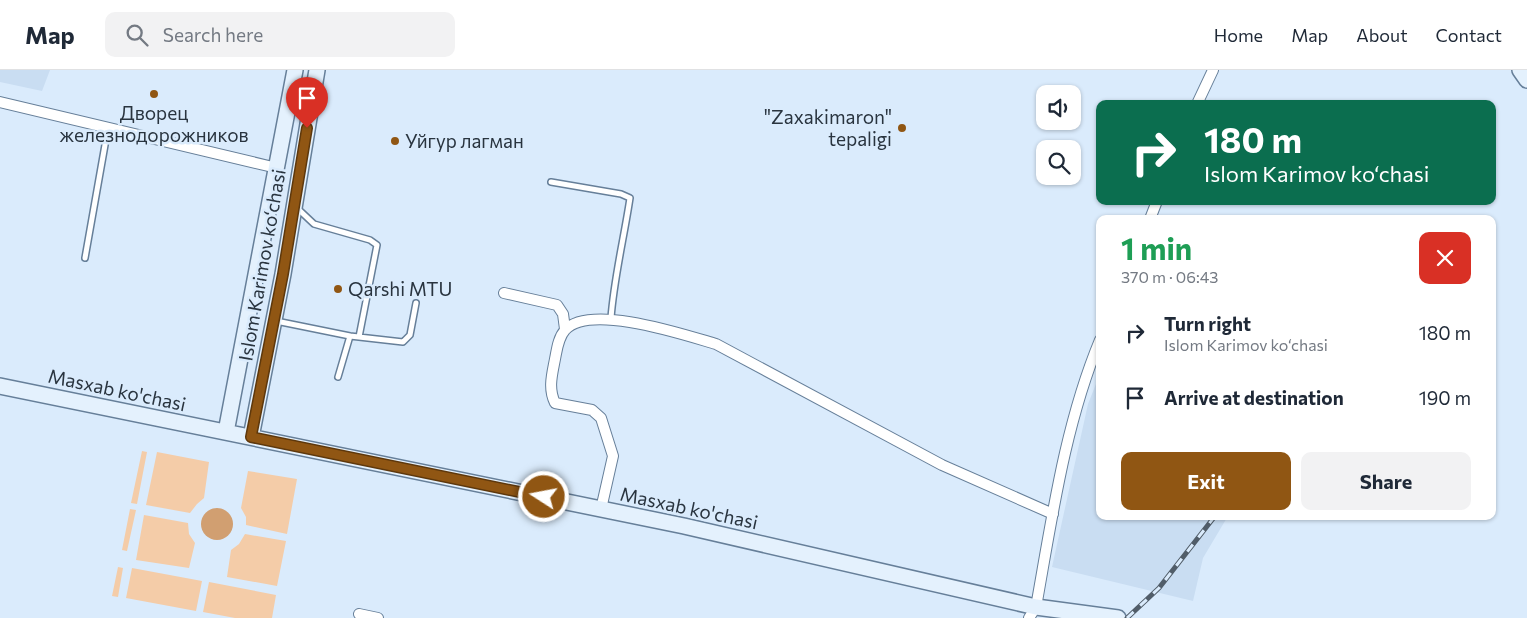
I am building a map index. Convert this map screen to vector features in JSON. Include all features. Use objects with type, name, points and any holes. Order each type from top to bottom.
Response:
[{"type":"main road","name":"Islom Karimov ko‘chasi","points":[[226,432],[295,70]]},
{"type":"main road","name":"Islom Karimov ko‘chasi","points":[[251,437],[274,320],[317,70]]},
{"type":"main road","points":[[1520,70],[1527,80]]},
{"type":"main road","name":"Masxab ko'chasi","points":[[0,386],[601,509],[1033,613],[1118,618]]},
{"type":"street","points":[[1199,100],[1213,70]]},
{"type":"street","points":[[0,102],[277,168]]},
{"type":"street","points":[[504,292],[557,305],[563,314],[566,329]]},
{"type":"street","points":[[601,509],[613,456],[601,418],[592,410],[555,404],[550,391],[558,343],[566,329],[588,320],[611,318],[716,344],[942,465],[1053,514]]},
{"type":"street","points":[[1033,613],[1077,407],[1096,352]]},
{"type":"street","points":[[359,614],[378,618]]},
{"type":"lane","points":[[85,258],[108,128]]},
{"type":"lane","points":[[550,182],[621,194],[630,198],[622,251],[613,288],[611,318]]},
{"type":"lane","points":[[294,205],[314,224],[370,240],[377,245],[359,337]]},
{"type":"lane","points":[[274,320],[350,336],[403,342],[410,335],[416,304]]},
{"type":"lane","points":[[338,377],[350,336]]},
{"type":"shaded area","points":[[0,70],[50,70],[42,91],[0,82]]},
{"type":"shaded area","points":[[1096,384],[1096,520],[1226,520],[1203,558],[1193,601],[1052,567],[1088,404]]},
{"type":"shaded area","points":[[142,451],[147,452],[137,504],[131,503]]},
{"type":"shaded area","points":[[157,452],[209,462],[204,498],[190,513],[146,505]]},
{"type":"shaded area","points":[[248,471],[297,479],[287,534],[246,525],[246,517],[241,508]]},
{"type":"shaded area","points":[[217,508],[223,509],[228,513],[232,518],[232,530],[228,535],[223,539],[217,540],[211,539],[206,535],[202,530],[201,524],[202,518],[206,513],[211,509]]},
{"type":"shaded area","points":[[130,509],[136,510],[127,551],[122,550]]},
{"type":"shaded area","points":[[144,515],[188,523],[189,534],[195,543],[189,568],[136,560]]},
{"type":"shaded area","points":[[245,534],[286,541],[277,586],[227,577],[231,550],[239,544]]},
{"type":"shaded area","points":[[118,567],[123,568],[118,597],[112,596]]},
{"type":"shaded area","points":[[132,568],[202,581],[196,611],[126,598]]},
{"type":"shaded area","points":[[209,582],[276,595],[272,618],[235,618],[203,612]]},
{"type":"railway","points":[[1127,618],[1159,588],[1212,520]]},
{"type":"place","name":"Дворец железнодорожников","points":[[154,94]]},
{"type":"place","name":"\"Zaxakimaron\" tepaligi","points":[[902,128]]},
{"type":"place","name":"Уйгур лагман","points":[[395,141]]},
{"type":"place","name":"Qarshi MTU","points":[[338,289]]},
{"type":"route","points":[[307,128],[283,274],[251,437],[544,497]]}]
